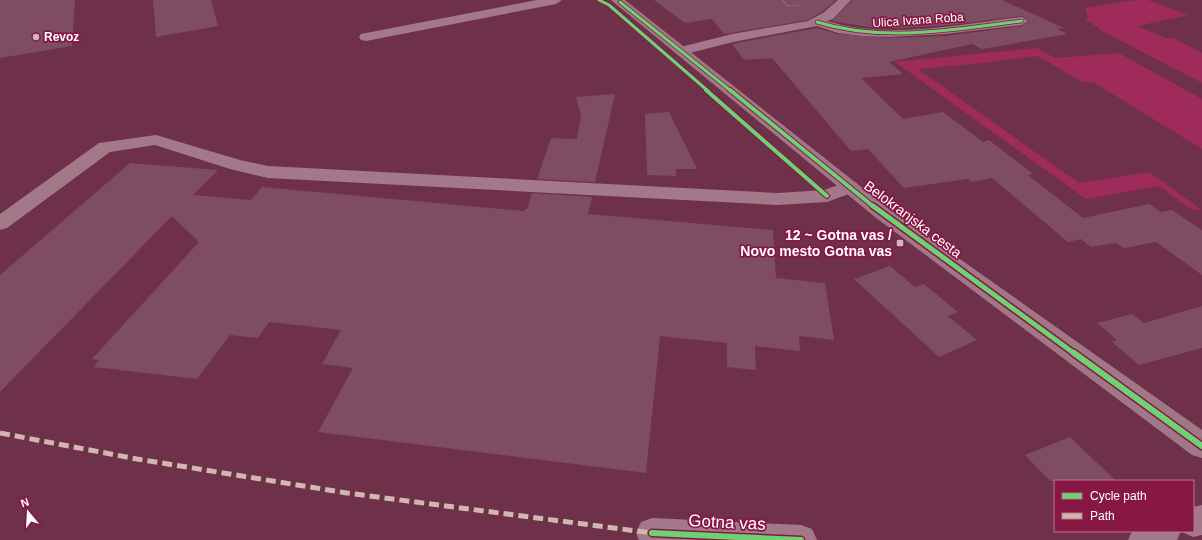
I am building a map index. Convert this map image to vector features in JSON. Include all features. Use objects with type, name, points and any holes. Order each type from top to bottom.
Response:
[{"type":"main road","name":"Belokranjska cesta","points":[[617,0],[882,213],[1202,446]]},
{"type":"street","points":[[366,37],[556,0]]},
{"type":"street","points":[[682,51],[732,38],[797,27],[817,22],[828,16],[845,0]]},
{"type":"street","name":"Ulica Ivana Roba","points":[[817,22],[846,31],[868,34],[925,31],[1022,21]]},
{"type":"street","points":[[0,224],[105,147],[156,140],[268,172],[778,200],[827,196],[850,186]]},
{"type":"street","points":[[1144,540],[1163,532]]},
{"type":"street","name":"Gotna vas","points":[[652,533],[801,540]]},
{"type":"shaded area","points":[[1136,0],[1148,0],[1188,15],[1137,26],[1166,38],[1174,38],[1202,53],[1202,83],[1102,31],[1084,18],[1088,18],[1085,8]]},
{"type":"shaded area","points":[[1037,48],[1055,58],[1119,53],[1202,99],[1202,149],[1093,82],[1083,82],[1037,56],[918,69],[1079,183],[1149,172],[1202,210],[1192,210],[1159,186],[1086,199],[895,62]]},
{"type":"building","name":"Revoz","points":[[0,0],[75,0],[72,46],[0,58]]},
{"type":"building","name":"Revoz","points":[[153,0],[211,0],[218,26],[156,37]]},
{"type":"building","points":[[654,0],[836,0],[822,12],[808,20],[724,34],[712,19],[685,23]]},
{"type":"building","points":[[852,0],[1002,0],[1064,28],[1057,29],[1068,34],[982,49],[972,44],[889,62],[903,74],[861,78],[903,119],[943,112],[983,142],[989,140],[1033,174],[1028,175],[1083,218],[1149,204],[1161,212],[1172,210],[1202,230],[1202,275],[1156,242],[1124,248],[1116,243],[1091,247],[1081,239],[1068,242],[992,178],[972,182],[968,179],[904,188],[868,149],[851,151],[772,58],[744,60],[732,44],[817,28],[838,34],[889,38],[945,36],[1022,26],[1029,21],[1022,16],[949,25],[874,28],[832,21]]},
{"type":"building","points":[[615,94],[595,182],[537,179],[551,138],[577,139],[581,116],[576,97]]},
{"type":"building","points":[[669,112],[697,169],[676,169],[676,176],[647,175],[645,114]]},
{"type":"building","points":[[130,163],[218,170],[193,195],[251,200],[262,187],[524,211],[527,209],[532,193],[592,197],[588,214],[773,230],[776,278],[825,283],[834,340],[799,336],[800,351],[755,346],[756,370],[727,367],[727,343],[660,336],[646,473],[318,432],[353,368],[322,364],[341,330],[269,322],[258,338],[230,335],[197,379],[94,367],[99,360],[92,359],[199,242],[172,216],[0,392],[0,275]]},
{"type":"building","points":[[890,266],[915,287],[924,284],[958,312],[948,316],[977,340],[939,357],[854,279]]},
{"type":"building","points":[[1202,306],[1202,348],[1139,365],[1112,342],[1117,340],[1097,323],[1132,314],[1144,323]]},
{"type":"building","points":[[1070,437],[1115,480],[1050,481],[1025,455]]},
{"type":"marked path","points":[[0,433],[137,459],[347,493],[652,533]]},
{"type":"cycle path","points":[[599,0],[609,5],[827,196]]},
{"type":"cycle path","points":[[620,2],[882,213],[1202,446]]},
{"type":"cycle path","points":[[817,22],[838,29],[889,33],[945,30],[1022,21]]},
{"type":"cycle path","points":[[652,533],[801,540]]},
{"type":"place","name":"Revoz","points":[[36,37]]},
{"type":"place","name":"12 ~ Gotna vas / Novo mesto Gotna vas","points":[[900,243]]}]
